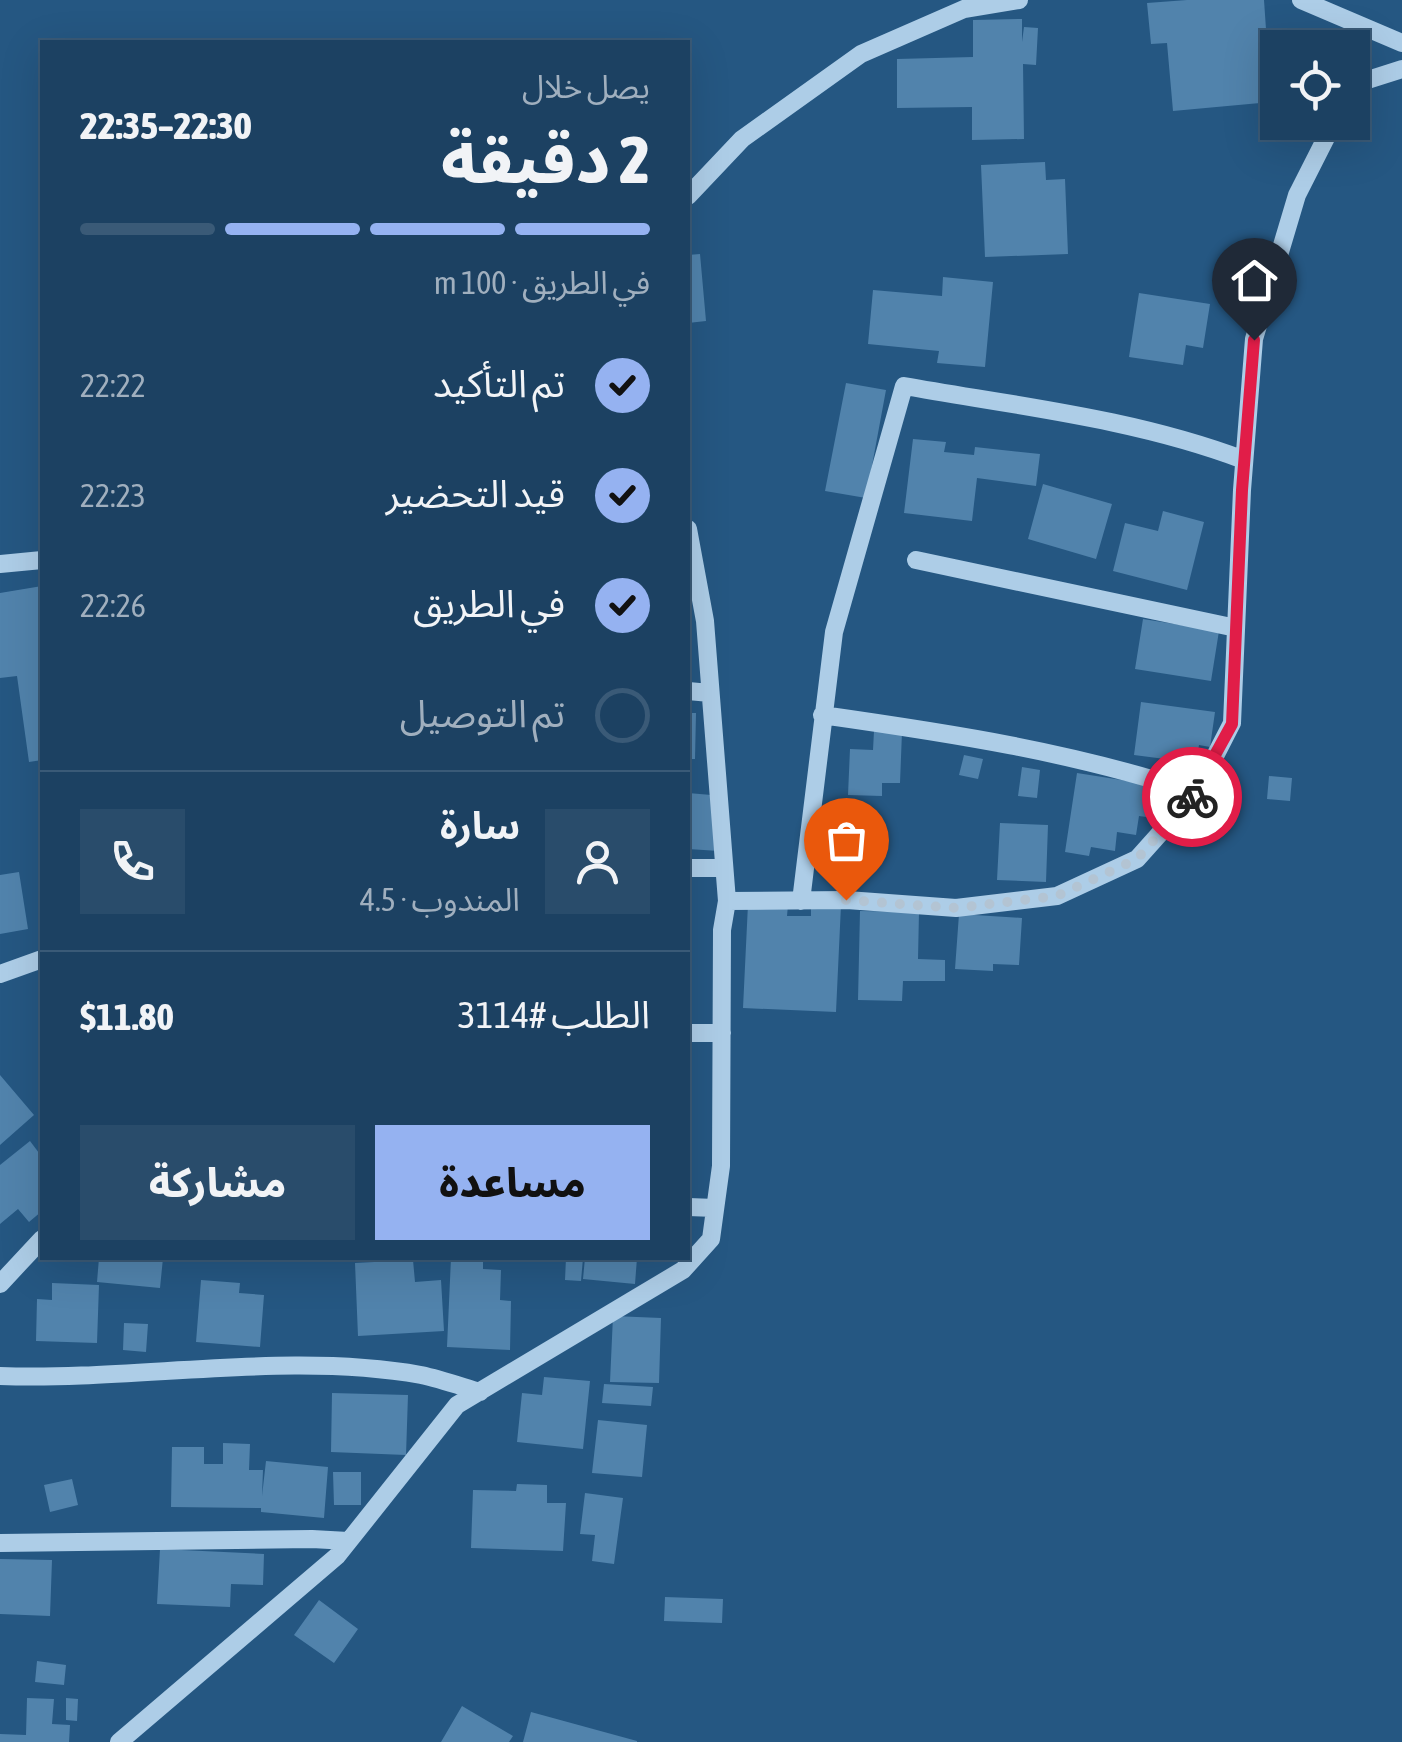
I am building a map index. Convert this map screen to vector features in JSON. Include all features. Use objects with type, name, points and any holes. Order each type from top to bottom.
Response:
[{"type":"street","points":[[690,194],[742,140],[860,54],[964,9],[1019,0]]},
{"type":"street","points":[[1301,0],[1402,44]]},
{"type":"street","points":[[1370,79],[1402,69]]},
{"type":"street","points":[[727,901],[801,900],[956,908],[1057,896],[1137,859],[1196,793],[1232,724],[1244,460],[1254,340],[1297,194],[1325,140]]},
{"type":"street","points":[[801,900],[834,632],[904,386],[1108,422],[1213,448],[1244,460]]},
{"type":"street","points":[[120,1742],[337,1556],[458,1404],[683,1270],[711,1239],[722,1166],[722,930],[727,901],[705,621],[690,540]]},
{"type":"street","points":[[0,564],[40,560]]},
{"type":"street","points":[[916,560],[1236,628]]},
{"type":"street","points":[[690,692],[710,693]]},
{"type":"street","points":[[822,715],[967,736],[1128,770],[1196,793]]},
{"type":"street","points":[[690,868],[722,868]]},
{"type":"street","points":[[0,974],[40,960]]},
{"type":"street","points":[[690,1034],[722,1034]]},
{"type":"street","points":[[690,1207],[716,1208]]},
{"type":"street","points":[[0,1284],[40,1241]]},
{"type":"street","points":[[0,1376],[55,1378],[224,1368],[339,1368],[421,1375],[480,1392]]},
{"type":"street","points":[[0,1543],[312,1538],[348,1541]]},
{"type":"building","points":[[1264,0],[1266,30],[1260,30],[1260,103],[1173,111],[1167,43],[1151,44],[1147,3]]},
{"type":"building","points":[[1022,19],[1022,42],[1024,27],[1038,28],[1036,65],[1023,64],[1024,139],[972,140],[972,107],[897,108],[897,59],[973,57],[973,20]]},
{"type":"building","points":[[1045,162],[1046,180],[1065,179],[1068,254],[985,257],[981,165]]},
{"type":"building","points":[[700,254],[706,321],[690,323],[690,255]]},
{"type":"building","points":[[943,277],[993,282],[985,367],[937,363],[939,351],[868,344],[873,290],[942,296]]},
{"type":"building","points":[[1139,293],[1210,304],[1203,348],[1186,345],[1183,365],[1129,357]]},
{"type":"building","points":[[846,383],[886,390],[866,498],[825,491]]},
{"type":"building","points":[[913,439],[946,442],[944,452],[974,455],[975,447],[1040,454],[1036,486],[977,478],[972,521],[904,513]]},
{"type":"building","points":[[1043,484],[1112,504],[1096,559],[1028,539]]},
{"type":"building","points":[[1163,511],[1204,522],[1187,590],[1113,571],[1125,523],[1158,531]]},
{"type":"building","points":[[40,586],[40,760],[29,762],[17,676],[0,678],[0,593]]},
{"type":"building","points":[[1143,619],[1219,631],[1211,681],[1135,669]]},
{"type":"building","points":[[1141,702],[1215,712],[1210,747],[1199,745],[1196,763],[1134,755]]},
{"type":"building","points":[[690,713],[696,713],[695,759],[690,759]]},
{"type":"building","points":[[874,731],[902,732],[900,783],[882,783],[882,796],[848,795],[850,749],[873,750]]},
{"type":"building","points":[[964,755],[983,759],[978,779],[959,775]]},
{"type":"building","points":[[1022,767],[1040,770],[1037,798],[1018,796]]},
{"type":"building","points":[[1077,773],[1166,787],[1161,819],[1139,816],[1136,835],[1117,832],[1115,851],[1091,847],[1089,856],[1065,852]]},
{"type":"building","points":[[1269,776],[1292,778],[1290,801],[1267,799]]},
{"type":"building","points":[[690,793],[723,796],[719,851],[690,849]]},
{"type":"building","points":[[1000,823],[1048,825],[1046,882],[997,880]]},
{"type":"building","points":[[19,872],[28,929],[0,934],[0,875]]},
{"type":"building","points":[[811,903],[841,905],[836,1012],[743,1008],[748,904],[788,905],[787,916],[811,916]]},
{"type":"building","points":[[860,911],[919,912],[918,959],[945,960],[945,981],[903,981],[902,1001],[858,1000]]},
{"type":"building","points":[[959,914],[1022,918],[1019,965],[993,964],[993,971],[955,969]]},
{"type":"building","points":[[0,1075],[34,1115],[0,1145]]},
{"type":"building","points":[[30,1141],[40,1154],[40,1213],[29,1222],[18,1209],[0,1224],[0,1165]]},
{"type":"building","points":[[99,1260],[163,1260],[160,1288],[97,1282]]},
{"type":"building","points":[[413,1260],[415,1282],[441,1280],[444,1331],[358,1336],[355,1263]]},
{"type":"building","points":[[451,1260],[483,1260],[483,1269],[501,1270],[500,1300],[511,1301],[510,1350],[447,1347]]},
{"type":"building","points":[[566,1260],[583,1260],[581,1281],[565,1280]]},
{"type":"building","points":[[585,1260],[637,1260],[635,1284],[583,1279]]},
{"type":"building","points":[[201,1280],[240,1283],[239,1293],[264,1295],[260,1347],[196,1342]]},
{"type":"building","points":[[52,1283],[99,1285],[97,1343],[36,1341],[37,1299],[52,1300]]},
{"type":"building","points":[[613,1316],[661,1318],[659,1383],[610,1382]]},
{"type":"building","points":[[124,1323],[148,1324],[146,1352],[123,1350]]},
{"type":"building","points":[[544,1377],[590,1381],[583,1449],[517,1442],[522,1393],[542,1395]]},
{"type":"building","points":[[604,1384],[653,1387],[651,1406],[602,1403]]},
{"type":"building","points":[[332,1393],[408,1395],[406,1455],[331,1452]]},
{"type":"building","points":[[598,1420],[647,1425],[642,1477],[592,1473]]},
{"type":"building","points":[[223,1443],[250,1444],[249,1470],[263,1470],[262,1496],[266,1461],[328,1467],[324,1518],[261,1512],[261,1508],[171,1507],[172,1447],[204,1447],[204,1464],[223,1464]]},
{"type":"building","points":[[333,1472],[361,1472],[361,1505],[334,1505]]},
{"type":"building","points":[[72,1479],[78,1505],[50,1512],[44,1485]]},
{"type":"building","points":[[517,1484],[547,1485],[547,1503],[566,1503],[563,1551],[471,1548],[473,1490],[516,1491]]},
{"type":"building","points":[[585,1493],[623,1498],[614,1564],[592,1561],[595,1535],[580,1534]]},
{"type":"building","points":[[160,1549],[264,1554],[263,1585],[231,1584],[230,1607],[157,1604]]},
{"type":"building","points":[[0,1559],[52,1560],[50,1616],[0,1614]]},
{"type":"building","points":[[665,1597],[723,1599],[722,1623],[664,1621]]},
{"type":"building","points":[[319,1600],[358,1629],[334,1663],[294,1635]]},
{"type":"building","points":[[37,1661],[66,1665],[64,1685],[35,1682]]},
{"type":"building","points":[[27,1698],[54,1699],[52,1724],[70,1725],[69,1742],[0,1742],[0,1734],[26,1735]]},
{"type":"building","points":[[66,1698],[78,1699],[77,1721],[66,1720]]},
{"type":"building","points":[[462,1706],[513,1736],[509,1742],[441,1742]]},
{"type":"building","points":[[531,1712],[637,1741],[637,1742],[523,1742]]},
{"type":"way so far","points":[[846,900],[956,908],[1057,896],[1137,859],[1192,797]]},
{"type":"route","points":[[1192,797],[1232,724],[1242,490],[1254,340]]}]
